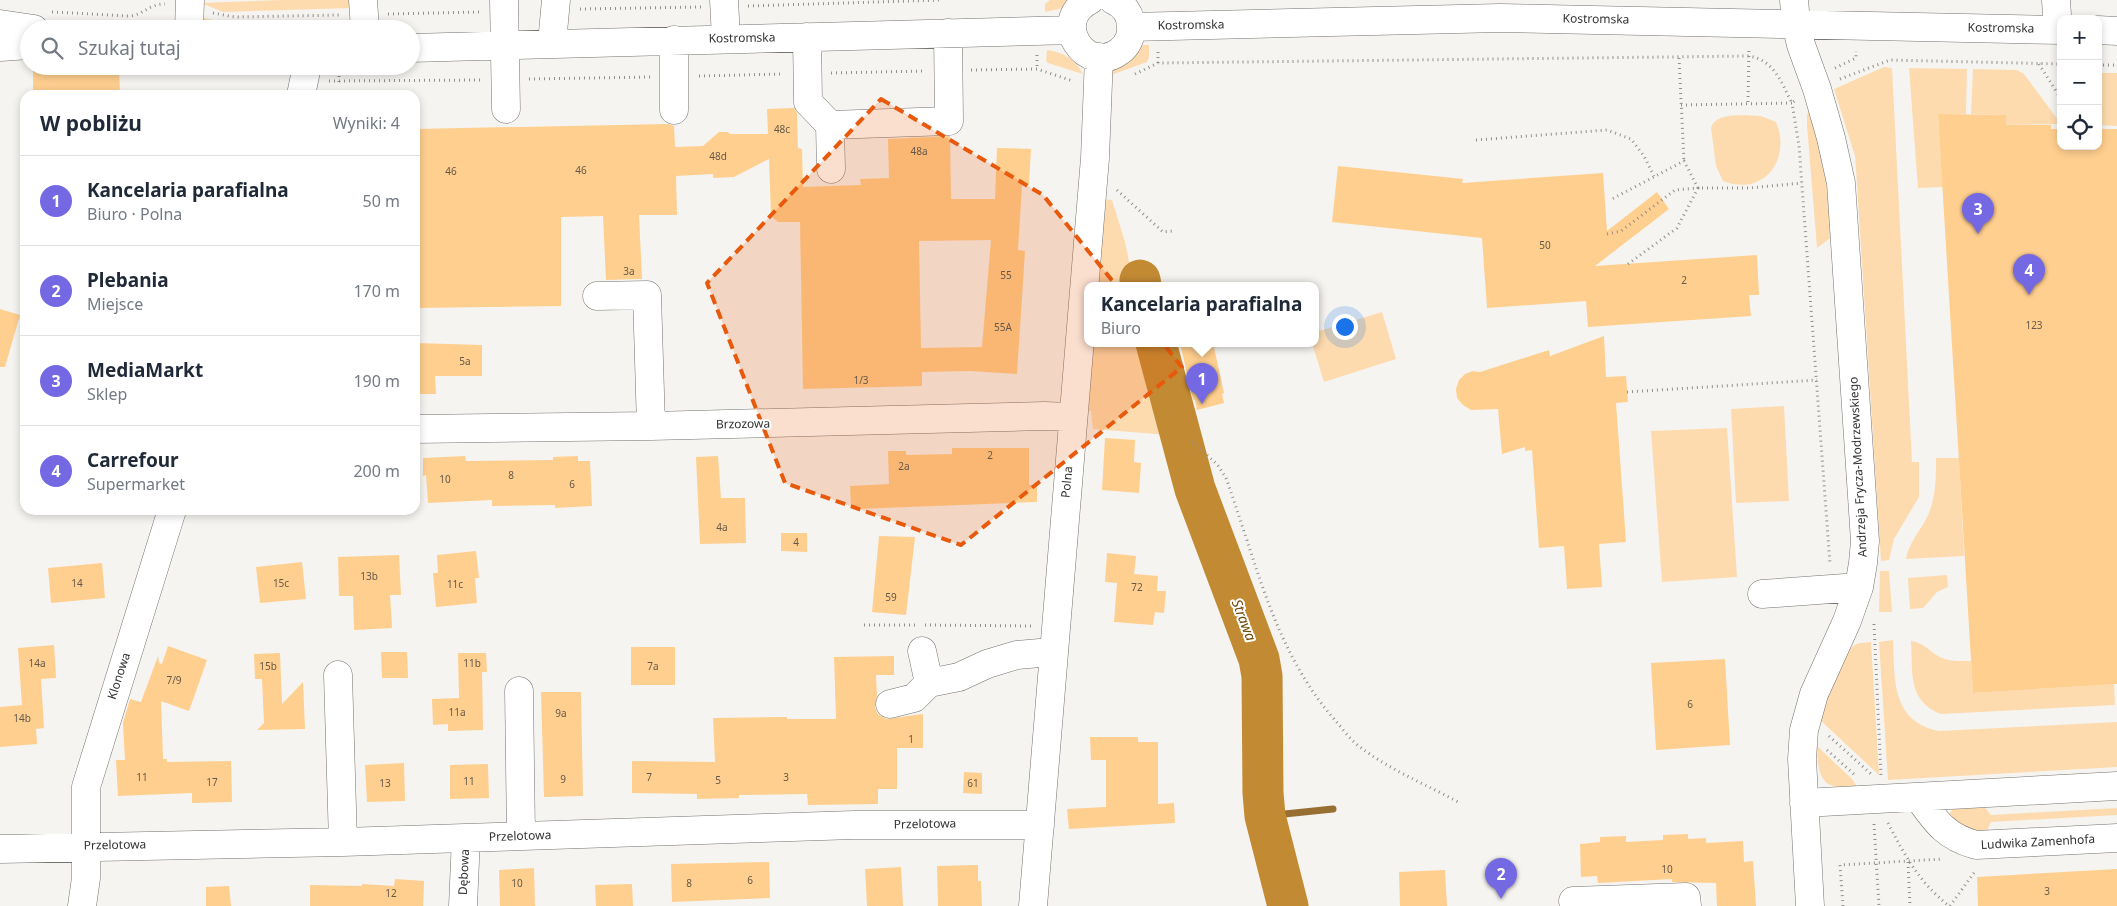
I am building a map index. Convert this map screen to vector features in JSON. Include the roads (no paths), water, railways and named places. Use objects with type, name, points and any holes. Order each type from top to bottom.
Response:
[{"type":"street","points":[[189,20],[190,0]]},
{"type":"street","points":[[1090,0],[1076,12],[1072,30],[1078,46],[1088,54],[1099,71],[1115,54],[1124,48],[1132,27],[1127,12],[1113,0]]},
{"type":"street","points":[[2056,0],[2058,15]]},
{"type":"street","points":[[725,3],[726,38]]},
{"type":"street","points":[[504,5],[506,109]]},
{"type":"street","points":[[552,43],[556,5]]},
{"type":"street","name":"Kostromska","points":[[1132,27],[1343,11],[1500,18],[1795,11],[2057,30]]},
{"type":"street","name":"Andrzeja Frycza-Modrzewskiego","points":[[1795,11],[1801,45],[1817,89],[1837,163],[1842,202],[1864,541],[1859,587],[1848,621],[1814,694],[1805,724],[1802,759],[1810,906]]},
{"type":"street","points":[[0,24],[20,27]]},
{"type":"street","name":"Kostromska","points":[[420,48],[1072,30]]},
{"type":"street","points":[[2102,30],[2117,31]]},
{"type":"street","points":[[830,125],[949,121],[948,33]]},
{"type":"street","points":[[807,37],[808,102],[830,125],[831,169]]},
{"type":"street","points":[[674,40],[674,110]]},
{"type":"street","points":[[0,48],[20,46]]},
{"type":"street","name":"Polna","points":[[1033,906],[1052,654],[1092,184],[1099,71]]},
{"type":"street","points":[[598,296],[647,295],[650,426]]},
{"type":"street","name":"Brzozowa","points":[[420,429],[650,426],[1044,416],[1072,417]]},
{"type":"street","name":"Klonowa","points":[[82,906],[86,878],[86,787],[170,515]]},
{"type":"street","points":[[1762,594],[1859,587]]},
{"type":"street","points":[[922,651],[929,683]]},
{"type":"street","points":[[890,704],[914,698],[929,683],[959,677],[987,664],[1017,655],[1052,654]]},
{"type":"street","points":[[338,674],[343,842]]},
{"type":"street","points":[[519,691],[522,836]]},
{"type":"street","points":[[1804,803],[1873,789],[1919,798],[2117,786]]},
{"type":"street","name":"Ludwika Zamenhofa","points":[[1919,798],[1944,830],[1960,840],[1976,845],[2117,838]]},
{"type":"street","name":"Przelotowa","points":[[0,849],[343,842],[854,825],[1040,824]]},
{"type":"street","name":"Dębowa","points":[[463,906],[466,838]]},
{"type":"street","points":[[1574,906],[1573,901],[1686,897],[1687,906]]},
{"type":"waterway","name":"Strawa","points":[[1157,347],[1195,489],[1259,659],[1262,676],[1263,793],[1265,816],[1288,906]]},
{"type":"waterway","points":[[1265,816],[1333,809]]},
{"type":"place","name":"MediaMarkt","points":[[1978,234]]},
{"type":"place","name":"Carrefour","points":[[2029,295]]},
{"type":"place","name":"Kancelaria parafialna","points":[[1202,404]]},
{"type":"place","name":"Plebania","points":[[1501,899]]}]
